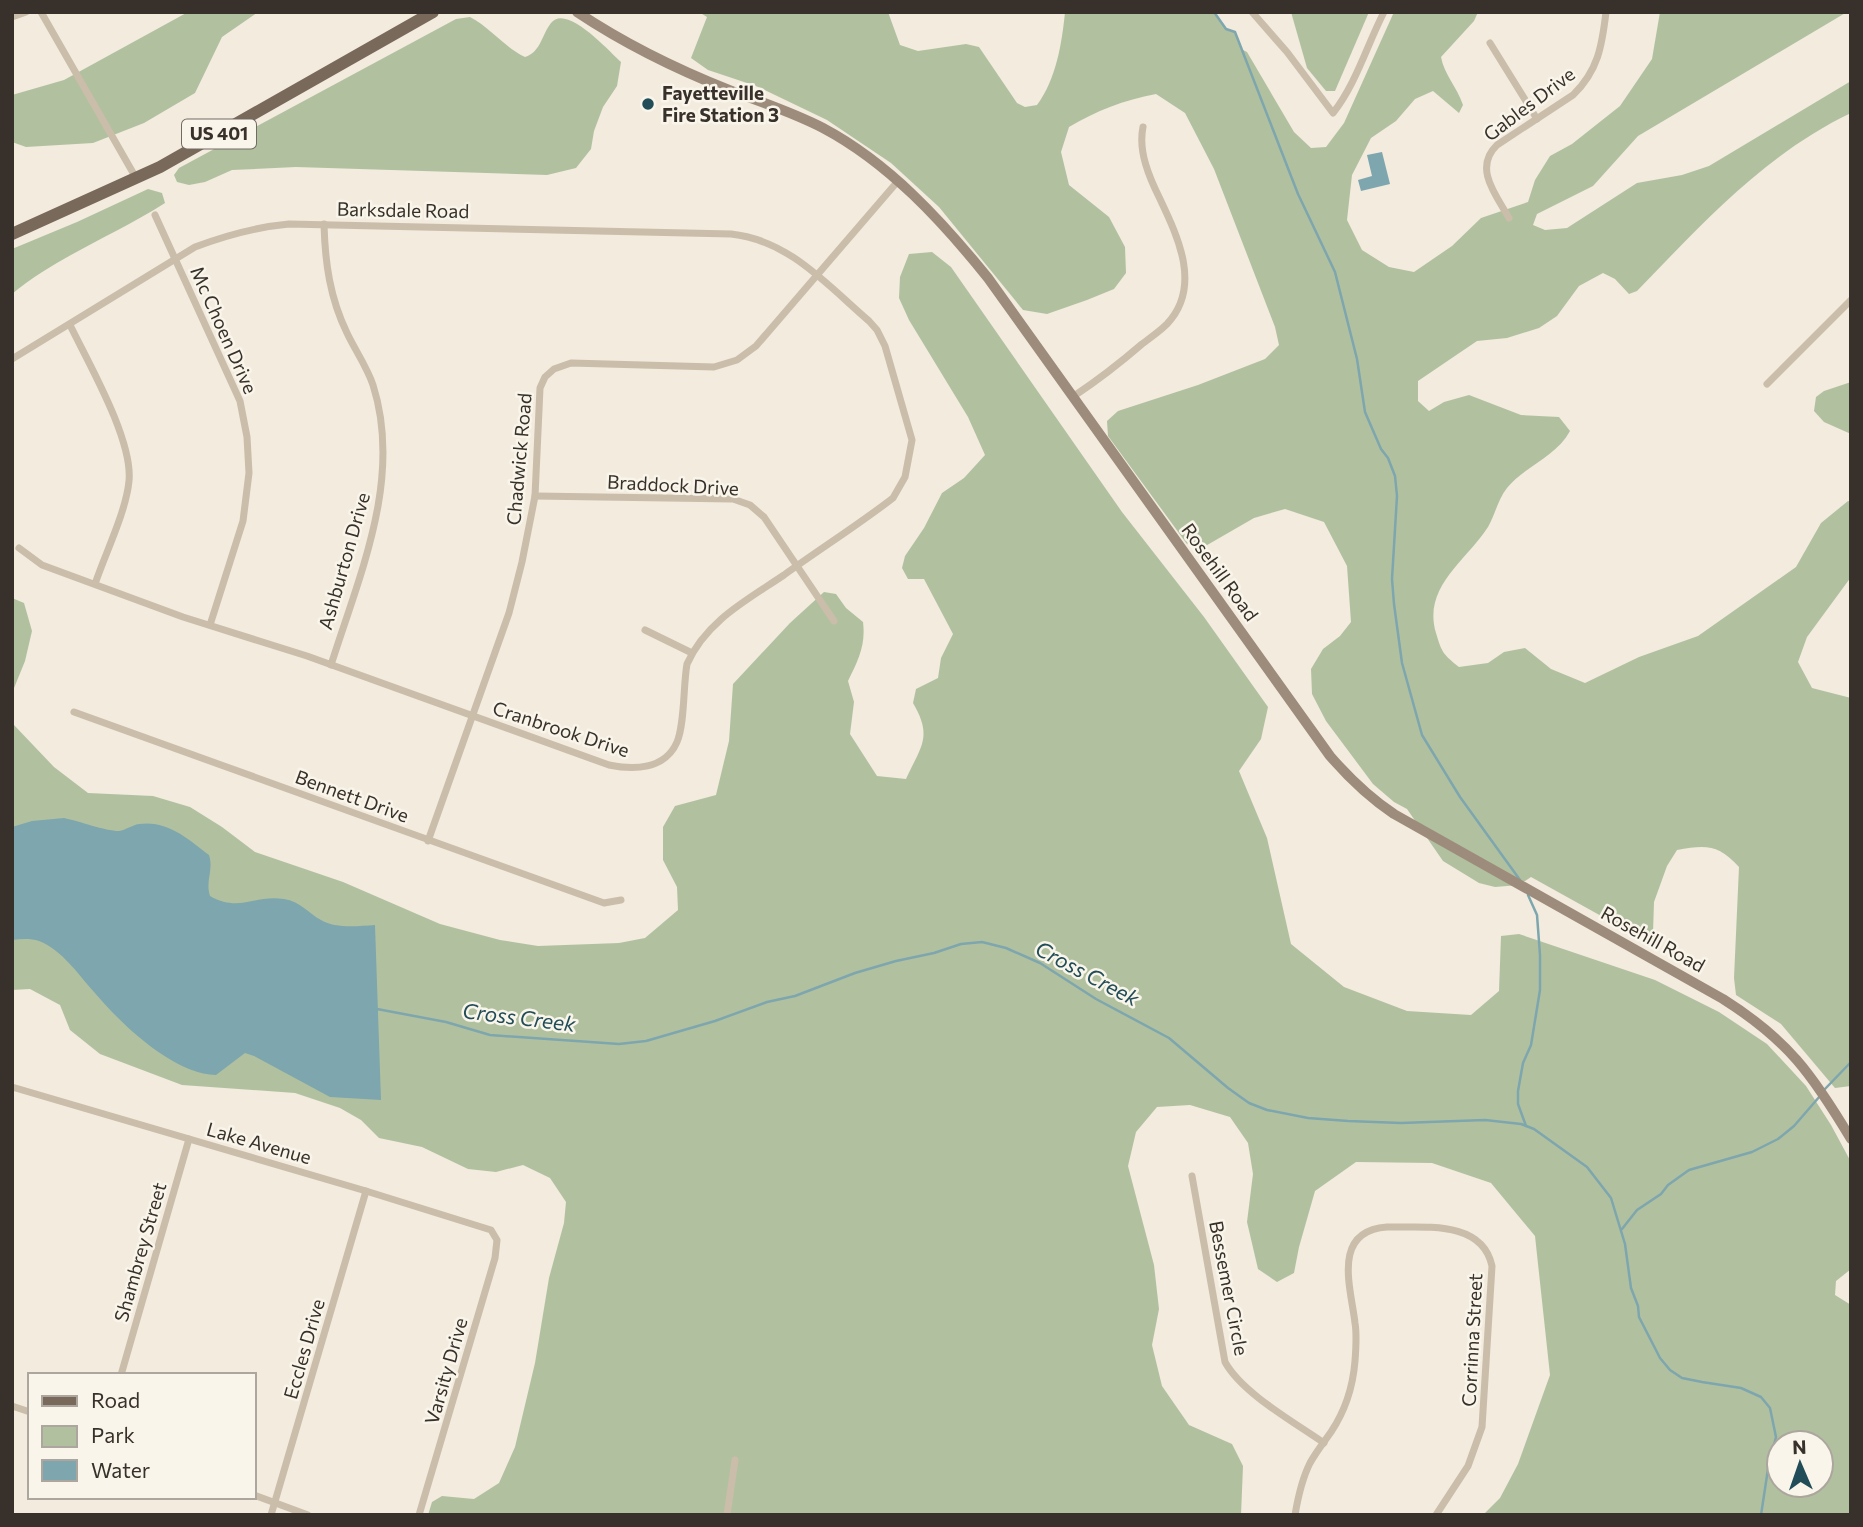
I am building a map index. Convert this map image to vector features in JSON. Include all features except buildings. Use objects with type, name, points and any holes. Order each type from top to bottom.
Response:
[{"type":"main road","name":"US 401","points":[[12,234],[160,167],[433,12]]},
{"type":"main road","name":"Rosehill Road","points":[[577,12],[612,36],[665,63],[793,113],[850,145],[898,181],[965,250],[1073,396],[1330,756],[1364,791],[1394,814],[1438,840],[1743,1012],[1777,1038],[1810,1073],[1851,1139]]},
{"type":"street","points":[[12,16],[26,12]]},
{"type":"street","points":[[41,12],[136,178]]},
{"type":"street","points":[[1252,12],[1287,52],[1333,113],[1352,82],[1384,12]]},
{"type":"street","name":"Gables Drive","points":[[1509,218],[1488,179],[1486,161],[1497,145],[1573,95],[1589,78],[1600,56],[1606,12]]},
{"type":"street","points":[[1490,43],[1537,120]]},
{"type":"street","points":[[1073,396],[1104,376],[1167,324],[1177,310],[1182,296],[1185,283],[1180,246],[1147,170],[1141,145],[1143,127]]},
{"type":"street","name":"Chadwick Road","points":[[428,841],[509,613],[535,496],[540,388],[545,377],[554,369],[571,363],[708,367],[726,365],[747,354],[898,181]]},
{"type":"street","name":"Mc Choen Drive","points":[[155,215],[240,401],[247,437],[249,473],[243,521],[210,625]]},
{"type":"street","name":"Barksdale Road","points":[[12,359],[195,247],[241,231],[289,224],[731,234],[772,244],[798,259],[816,275]]},
{"type":"street","name":"Ashburton Drive","points":[[324,224],[330,289],[341,320],[372,383],[381,418],[384,454],[382,484],[368,548],[331,665]]},
{"type":"street","name":"Cranbrook Drive","points":[[19,548],[42,565],[183,617],[331,665],[609,765],[639,769],[661,759],[677,741],[685,675],[692,653],[707,632],[725,615],[893,498],[905,477],[912,440],[880,335],[869,321],[816,275]]},
{"type":"street","points":[[1767,384],[1851,300]]},
{"type":"street","points":[[70,325],[122,436],[129,460],[127,496],[94,584]]},
{"type":"street","name":"Braddock Drive","points":[[535,496],[739,500],[760,513],[834,621]]},
{"type":"street","points":[[645,630],[692,653]]},
{"type":"street","name":"Bennett Drive","points":[[74,712],[604,903],[621,900]]},
{"type":"street","name":"Lake Avenue","points":[[12,1087],[366,1191],[491,1230],[495,1235]]},
{"type":"street","name":"Shambrey Street","points":[[122,1373],[188,1139]]},
{"type":"street","name":"Bessemer Circle","points":[[1192,1176],[1225,1362],[1243,1385],[1324,1443]]},
{"type":"street","name":"Eccles Drive","points":[[271,1515],[366,1191]]},
{"type":"street","name":"Corrinna Street","points":[[1295,1515],[1308,1466],[1341,1413],[1351,1385],[1356,1331],[1347,1265],[1349,1253],[1355,1243],[1369,1231],[1387,1227],[1455,1230],[1472,1236],[1485,1249],[1492,1266],[1483,1415],[1473,1455],[1436,1515]]},
{"type":"street","name":"Varsity Drive","points":[[419,1515],[495,1258],[498,1240],[495,1235]]},
{"type":"street","points":[[727,1515],[735,1460]]},
{"type":"street","points":[[256,1495],[308,1515]]},
{"type":"green space","points":[[188,12],[258,12],[222,37],[195,93],[144,123],[93,143],[26,147],[12,142],[12,95],[64,80]]},
{"type":"green space","points":[[699,12],[888,12],[900,45],[918,51],[966,44],[979,47],[1017,103],[1025,107],[1037,105],[1049,84],[1060,48],[1065,12],[1214,12],[1226,29],[1235,32],[1241,49],[1247,52],[1294,132],[1311,148],[1326,147],[1344,123],[1394,12],[1478,12],[1474,21],[1441,57],[1463,105],[1459,113],[1433,91],[1415,99],[1396,121],[1371,138],[1352,175],[1347,220],[1362,250],[1389,267],[1414,272],[1452,246],[1481,218],[1528,202],[1535,180],[1550,156],[1572,144],[1620,106],[1652,59],[1660,12],[1847,12],[1638,136],[1593,186],[1537,214],[1533,225],[1545,230],[1567,228],[1637,183],[1682,175],[1709,166],[1851,81],[1851,113],[1790,149],[1736,192],[1637,291],[1629,294],[1615,279],[1603,273],[1579,286],[1557,316],[1539,328],[1507,338],[1477,341],[1418,381],[1418,401],[1429,411],[1444,402],[1469,395],[1521,415],[1559,417],[1570,431],[1557,448],[1522,473],[1507,488],[1488,527],[1441,588],[1433,617],[1436,633],[1444,653],[1459,667],[1488,663],[1504,652],[1525,648],[1551,669],[1585,683],[1639,657],[1698,636],[1796,567],[1821,523],[1848,501],[1851,502],[1851,577],[1807,637],[1798,662],[1812,688],[1851,698],[1851,1086],[1835,1088],[1781,1024],[1736,995],[1734,978],[1739,867],[1718,850],[1696,847],[1677,850],[1667,866],[1654,902],[1653,933],[1639,937],[1531,877],[1519,885],[1495,887],[1479,883],[1443,861],[1407,809],[1373,784],[1326,721],[1312,694],[1311,669],[1323,649],[1340,636],[1351,622],[1347,566],[1324,522],[1285,509],[1254,518],[1202,548],[1187,544],[1108,436],[1107,421],[1118,411],[1198,385],[1265,359],[1279,345],[1275,327],[1214,169],[1185,113],[1156,94],[1111,107],[1069,127],[1061,152],[1069,185],[1109,217],[1125,247],[1126,273],[1114,289],[1087,300],[1047,314],[1023,310],[939,207],[891,163],[827,120],[756,86],[708,70],[691,58],[707,17]]},
{"type":"green space","points":[[1291,12],[1369,12],[1335,91],[1326,91],[1307,68]]},
{"type":"green space","points":[[470,17],[525,57],[535,51],[551,23],[558,18],[567,19],[587,31],[621,62],[617,86],[603,107],[591,149],[576,168],[547,175],[296,167],[232,170],[205,182],[189,185],[177,182],[174,175],[179,168],[456,19]]},
{"type":"green space","points":[[148,189],[162,193],[165,203],[48,268],[12,294],[12,249]]},
{"type":"green space","points":[[932,252],[951,267],[1122,512],[1204,617],[1268,707],[1261,739],[1239,771],[1267,838],[1291,944],[1344,987],[1407,1011],[1471,1015],[1499,991],[1501,936],[1519,934],[1655,980],[1719,1012],[1767,1044],[1806,1086],[1851,1162],[1851,1269],[1836,1281],[1835,1295],[1851,1305],[1851,1515],[1483,1515],[1500,1498],[1518,1464],[1550,1375],[1535,1236],[1491,1183],[1432,1163],[1356,1162],[1315,1191],[1294,1273],[1277,1282],[1258,1269],[1247,1222],[1253,1174],[1248,1143],[1230,1117],[1190,1105],[1157,1107],[1136,1132],[1128,1166],[1154,1265],[1159,1309],[1152,1345],[1162,1386],[1189,1425],[1232,1444],[1243,1466],[1241,1515],[428,1515],[432,1502],[442,1496],[474,1499],[499,1483],[515,1447],[535,1363],[549,1278],[564,1223],[566,1202],[550,1178],[523,1165],[496,1172],[468,1169],[422,1147],[379,1138],[361,1120],[340,1108],[295,1093],[182,1085],[100,1054],[70,1030],[60,1005],[30,989],[12,990],[12,698],[13,724],[54,767],[88,793],[153,796],[190,807],[255,852],[343,882],[440,924],[500,940],[538,946],[619,943],[645,938],[678,910],[677,887],[663,860],[663,827],[675,806],[716,795],[729,741],[733,684],[790,623],[824,592],[836,594],[846,608],[863,622],[862,646],[848,681],[854,702],[850,734],[877,776],[906,779],[920,749],[924,733],[913,703],[916,689],[938,678],[941,658],[953,634],[924,579],[908,579],[902,568],[905,556],[924,528],[942,493],[964,478],[985,455],[968,417],[909,320],[899,298],[900,277],[909,254]]},
{"type":"green space","points":[[1851,382],[1851,434],[1824,422],[1814,411],[1816,397],[1824,391]]},
{"type":"green space","points":[[12,598],[24,603],[32,631],[25,661],[12,693]]},
{"type":"water","points":[[1382,152],[1390,184],[1361,191],[1358,180],[1372,176],[1367,155]]},
{"type":"water","points":[[64,818],[113,831],[149,824],[177,832],[209,855],[210,896],[221,901],[239,903],[284,899],[295,902],[333,925],[375,925],[381,1100],[330,1097],[245,1053],[216,1075],[183,1066],[166,1057],[133,1032],[55,950],[36,940],[12,940],[12,827],[32,821]]},
{"type":"waterway","points":[[1214,12],[1226,29],[1235,32],[1298,194],[1335,272],[1357,359],[1365,412],[1395,476],[1397,496],[1392,579],[1394,604],[1402,663],[1422,735],[1460,797],[1520,880]]},
{"type":"waterway","points":[[1526,1126],[1518,1104],[1518,1091],[1523,1063],[1531,1045],[1540,990],[1537,915],[1528,895]]},
{"type":"waterway","name":"Cross Creek","points":[[377,1009],[446,1022],[490,1035],[619,1044],[646,1041],[715,1021],[896,961],[961,944],[982,942],[1006,948],[1040,963],[1096,999],[1169,1038],[1228,1088],[1249,1103],[1267,1110],[1308,1118],[1348,1121],[1401,1123],[1485,1120],[1521,1124],[1534,1129],[1587,1167],[1611,1198],[1625,1244],[1631,1288],[1639,1317],[1660,1358],[1670,1370],[1682,1378],[1741,1388],[1761,1397],[1770,1408],[1776,1437],[1761,1515]]},
{"type":"waterway","points":[[1824,1090],[1851,1062]]},
{"type":"waterway","points":[[1622,1229],[1637,1210],[1689,1170],[1752,1152],[1778,1139],[1794,1126],[1820,1096]]},
{"type":"place","name":"Fayetteville Fire Station 3","points":[[648,104]]}]
